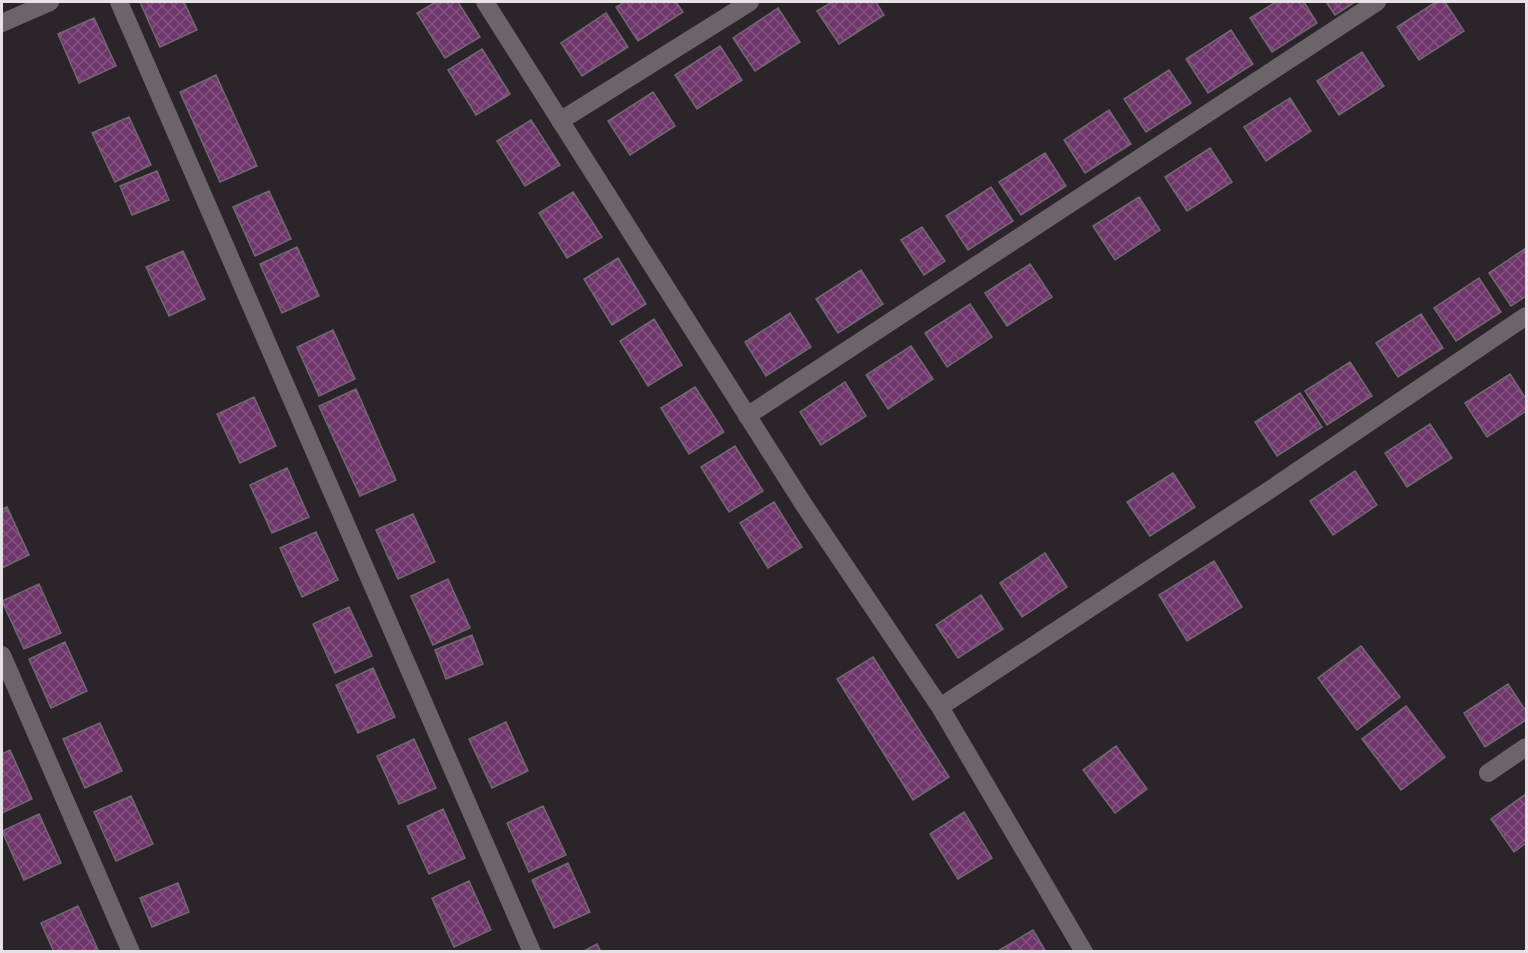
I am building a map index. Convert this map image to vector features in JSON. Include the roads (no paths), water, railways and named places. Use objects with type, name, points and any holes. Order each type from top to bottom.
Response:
[{"type":"street","points":[[2,23],[50,2]]},
{"type":"street","points":[[119,2],[532,951]]},
{"type":"street","points":[[485,2],[747,416],[940,707],[1084,951]]},
{"type":"street","points":[[560,121],[750,2]]},
{"type":"street","points":[[747,416],[1377,2]]},
{"type":"street","points":[[940,707],[1268,491],[1527,316]]},
{"type":"street","points":[[2,655],[131,951]]},
{"type":"street","points":[[1488,773],[1527,747]]}]
